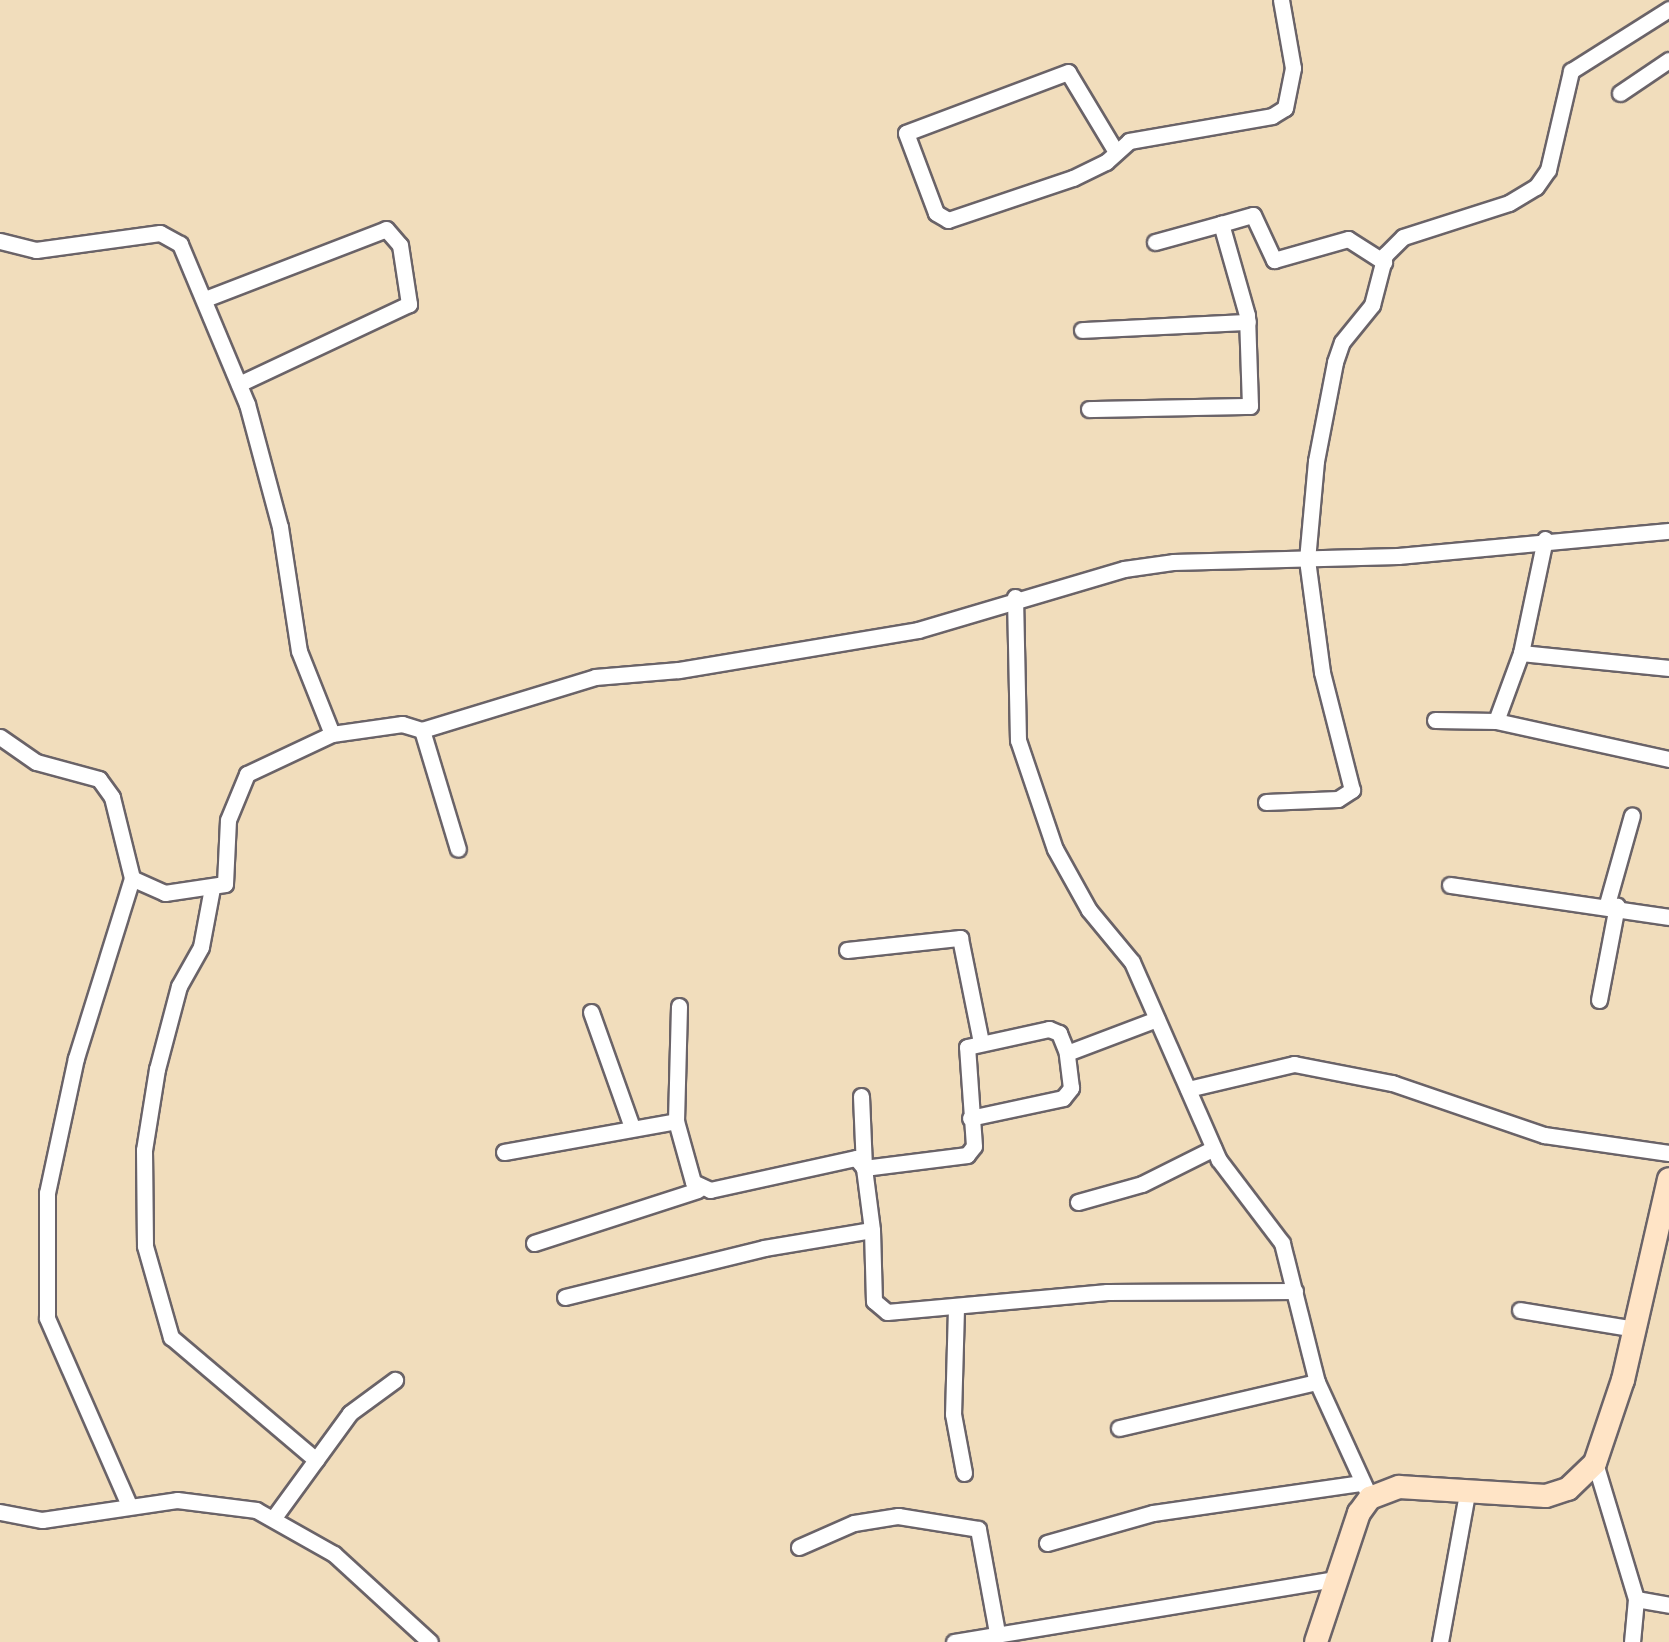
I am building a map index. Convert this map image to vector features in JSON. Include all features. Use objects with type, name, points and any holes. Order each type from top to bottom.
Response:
[{"type":"main road","points":[[1316,1642],[1366,1491],[1400,1487],[1546,1496],[1568,1489],[1596,1463],[1636,1328],[1669,1179]]},
{"type":"street","points":[[1116,152],[1068,72],[906,133],[943,220],[1073,178],[1116,152],[1135,139],[1285,108],[1293,68],[1281,0]]},
{"type":"street","points":[[1266,802],[1338,799],[1352,790],[1322,672],[1307,560],[1316,461],[1342,342],[1372,305],[1384,262],[1403,238],[1510,203],[1536,187],[1548,170],[1571,71],[1669,9]]},
{"type":"street","points":[[1620,92],[1669,60]]},
{"type":"street","points":[[1155,242],[1253,215],[1274,260],[1348,239],[1384,262]]},
{"type":"street","points":[[1089,409],[1245,409],[1251,402],[1248,322],[1221,224]]},
{"type":"street","points":[[206,298],[386,229],[400,245],[409,304],[239,384]]},
{"type":"street","points":[[0,241],[36,250],[166,234],[180,244],[239,384],[280,527],[299,651],[332,734]]},
{"type":"street","points":[[1082,330],[1248,322]]},
{"type":"street","points":[[132,878],[165,893],[225,884],[228,820],[247,774],[332,734],[402,724],[422,730],[596,677],[679,670],[918,630],[1015,597],[1172,562],[1307,560],[1669,531]]},
{"type":"street","points":[[1496,721],[1521,652],[1545,539]]},
{"type":"street","points":[[1015,597],[1015,708],[1027,771],[1054,849],[1090,910],[1132,962],[1214,1148],[1276,1232],[1317,1382],[1366,1491],[1153,1513],[1046,1543]]},
{"type":"street","points":[[1521,652],[1669,668]]},
{"type":"street","points":[[1435,720],[1496,721],[1669,759]]},
{"type":"street","points":[[422,730],[458,849]]},
{"type":"street","points":[[0,737],[36,762],[98,779],[112,797],[132,878],[76,1058],[47,1193],[46,1318],[129,1505]]},
{"type":"street","points":[[1599,1000],[1612,905],[1632,815]]},
{"type":"street","points":[[1450,885],[1669,916]]},
{"type":"street","points":[[212,888],[201,947],[179,986],[158,1070],[144,1150],[145,1246],[171,1337],[316,1460]]},
{"type":"street","points":[[847,950],[960,938],[981,1042]]},
{"type":"street","points":[[679,1006],[676,1122],[698,1190]]},
{"type":"street","points":[[591,1012],[632,1127]]},
{"type":"street","points":[[1067,1052],[1157,1019]]},
{"type":"street","points":[[864,1168],[967,1155],[974,1146],[970,1118],[964,1052],[981,1042],[1048,1029],[1059,1033],[1067,1052],[1069,1094],[970,1118]]},
{"type":"street","points":[[1188,1089],[1271,1066],[1321,1067],[1392,1083],[1544,1136],[1669,1153]]},
{"type":"street","points":[[860,1096],[878,1310],[956,1308],[1107,1292],[1295,1292]]},
{"type":"street","points":[[504,1152],[676,1122]]},
{"type":"street","points":[[1078,1202],[1142,1184],[1214,1148]]},
{"type":"street","points":[[534,1243],[698,1190],[844,1159],[856,1158],[864,1168]]},
{"type":"street","points":[[565,1297],[764,1248],[872,1230]]},
{"type":"street","points":[[956,1308],[953,1414],[964,1473]]},
{"type":"street","points":[[1520,1310],[1636,1328]]},
{"type":"street","points":[[275,1516],[350,1413],[394,1380]]},
{"type":"street","points":[[1119,1428],[1317,1382]]},
{"type":"street","points":[[1596,1463],[1636,1599],[1632,1642]]},
{"type":"street","points":[[1440,1642],[1467,1494]]},
{"type":"street","points":[[0,1512],[42,1520],[129,1505],[222,1502],[275,1516],[346,1564],[430,1642]]},
{"type":"street","points":[[799,1547],[854,1523],[898,1516],[978,1529],[997,1633]]},
{"type":"street","points":[[954,1642],[1339,1578]]},
{"type":"street","points":[[1636,1599],[1669,1606]]}]
